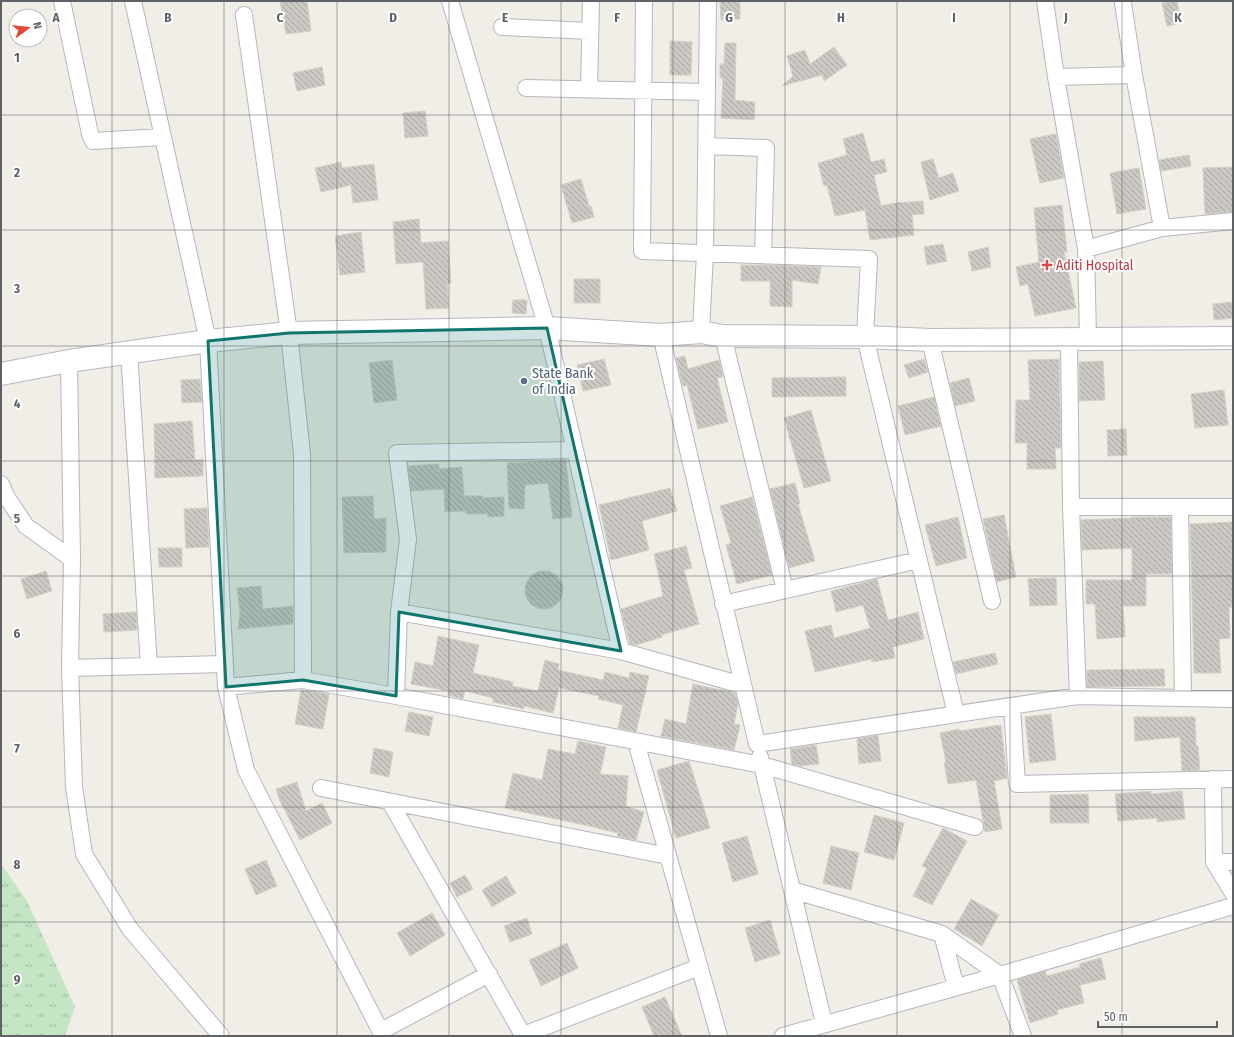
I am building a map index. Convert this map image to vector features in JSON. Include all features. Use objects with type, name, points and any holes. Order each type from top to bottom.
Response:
[{"type":"main road","points":[[1,374],[129,352],[208,341],[289,333],[547,328],[661,335],[701,332],[723,336],[866,336],[930,340],[1233,338]]},
{"type":"street","points":[[62,1],[90,134],[93,141],[162,137]]},
{"type":"street","points":[[132,1],[208,341],[226,687],[246,770],[382,1034],[488,974]]},
{"type":"street","points":[[450,1],[547,328],[621,651]]},
{"type":"street","points":[[589,89],[591,1]]},
{"type":"street","points":[[644,1],[642,251],[869,260],[866,336],[956,714]]},
{"type":"street","points":[[701,332],[705,253],[708,1]]},
{"type":"street","points":[[1045,1],[1056,77],[1086,249],[1078,338],[1071,507],[1078,696]]},
{"type":"street","points":[[1123,3],[1134,75],[1162,228]]},
{"type":"street","points":[[244,15],[289,333],[302,454],[303,680]]},
{"type":"street","points":[[502,27],[590,31]]},
{"type":"street","points":[[1056,77],[1134,75]]},
{"type":"street","points":[[526,88],[707,92]]},
{"type":"street","points":[[706,146],[766,148],[763,255]]},
{"type":"street","points":[[1086,249],[1162,228],[1233,221]]},
{"type":"street","points":[[661,335],[742,685],[824,1024]]},
{"type":"street","points":[[723,336],[785,590]]},
{"type":"street","points":[[930,340],[992,601]]},
{"type":"street","points":[[129,352],[149,666]]},
{"type":"street","points":[[70,361],[72,559],[70,668],[74,787],[84,854],[130,929],[221,1036]]},
{"type":"street","points":[[396,696],[399,612],[408,539],[397,454],[575,450]]},
{"type":"street","points":[[1,484],[6,496],[26,526],[72,559]]},
{"type":"street","points":[[1071,507],[1233,507]]},
{"type":"street","points":[[1180,507],[1183,698]]},
{"type":"street","points":[[723,604],[919,560]]},
{"type":"street","points":[[399,612],[621,651],[742,685]]},
{"type":"street","points":[[70,668],[224,664]]},
{"type":"street","points":[[226,687],[303,680],[396,696],[762,765],[974,827]]},
{"type":"street","points":[[757,744],[1078,696],[1233,699]]},
{"type":"street","points":[[1012,706],[1017,784],[1233,779]]},
{"type":"street","points":[[636,742],[719,1036]]},
{"type":"street","points":[[1213,779],[1214,862],[1233,893]]},
{"type":"street","points":[[321,788],[668,856]]},
{"type":"street","points":[[390,802],[522,1036],[699,967]]},
{"type":"street","points":[[1214,862],[1233,862]]},
{"type":"street","points":[[792,890],[942,934],[1000,975],[1023,1036]]},
{"type":"street","points":[[783,1036],[1000,975],[1233,906]]},
{"type":"street","points":[[942,934],[956,987]]},
{"type":"highlighted area","points":[[547,328],[621,651],[399,612],[396,696],[303,680],[226,687],[208,341],[289,333]]},
{"type":"green space","points":[[1,864],[27,901],[75,1007],[65,1036],[1,1036]]},
{"type":"building","points":[[280,1],[307,1],[311,31],[286,34]]},
{"type":"building","points":[[720,1],[740,1],[740,19],[721,20]]},
{"type":"building","points":[[1177,1],[1181,23],[1167,26],[1162,3]]},
{"type":"building","points":[[670,41],[692,42],[691,75],[670,75]]},
{"type":"building","points":[[725,43],[736,43],[735,100],[755,102],[754,120],[721,118],[723,78],[720,78],[720,64],[724,64]]},
{"type":"building","points":[[834,47],[847,65],[824,81],[822,75],[782,86],[793,76],[787,56],[805,50],[810,64]]},
{"type":"building","points":[[322,67],[325,85],[297,91],[293,73]]},
{"type":"building","points":[[425,111],[428,136],[405,138],[403,113]]},
{"type":"building","points":[[863,133],[871,162],[884,159],[887,172],[874,175],[881,206],[895,203],[923,201],[924,214],[912,215],[914,235],[870,240],[865,210],[835,216],[827,185],[824,186],[818,163],[847,155],[843,139]]},
{"type":"building","points":[[1056,134],[1064,178],[1040,183],[1030,139]]},
{"type":"building","points":[[1189,155],[1191,166],[1161,171],[1159,160]]},
{"type":"building","points":[[933,159],[939,178],[953,173],[959,191],[930,200],[921,162]]},
{"type":"building","points":[[341,162],[342,168],[374,164],[378,200],[353,203],[351,185],[321,192],[315,168]]},
{"type":"building","points":[[1233,167],[1233,212],[1205,214],[1203,168]]},
{"type":"building","points":[[1139,168],[1146,209],[1117,214],[1110,173]]},
{"type":"building","points":[[581,179],[594,217],[572,223],[561,185]]},
{"type":"building","points":[[1062,205],[1067,252],[1064,252],[1076,308],[1035,316],[1028,284],[1020,286],[1016,267],[1039,262],[1034,208]]},
{"type":"building","points":[[419,219],[421,243],[448,241],[451,283],[447,284],[449,308],[426,309],[423,262],[396,264],[393,222]]},
{"type":"building","points":[[361,232],[365,272],[340,275],[335,236]]},
{"type":"building","points":[[943,244],[947,261],[927,265],[924,247]]},
{"type":"building","points":[[988,247],[991,267],[972,271],[968,252]]},
{"type":"building","points":[[741,265],[821,267],[818,284],[792,280],[792,307],[770,306],[770,281],[741,281]]},
{"type":"building","points":[[574,279],[600,279],[600,303],[574,303]]},
{"type":"building","points":[[513,300],[527,300],[526,314],[512,313]]},
{"type":"building","points":[[1233,302],[1233,318],[1214,320],[1213,304]]},
{"type":"building","points":[[685,356],[688,369],[719,360],[723,377],[717,378],[728,422],[698,429],[687,385],[683,386],[676,358]]},
{"type":"building","points":[[604,359],[611,385],[583,391],[577,365]]},
{"type":"building","points":[[924,359],[928,372],[909,378],[904,365]]},
{"type":"building","points":[[1059,359],[1061,448],[1055,448],[1056,469],[1027,469],[1027,443],[1015,443],[1016,400],[1030,400],[1028,360]]},
{"type":"building","points":[[392,360],[397,400],[374,403],[369,363]]},
{"type":"building","points":[[1103,361],[1105,400],[1079,401],[1079,362]]},
{"type":"building","points":[[846,377],[846,396],[772,397],[772,378]]},
{"type":"building","points":[[969,378],[975,401],[955,406],[950,383]]},
{"type":"building","points":[[200,379],[202,402],[182,403],[181,380]]},
{"type":"building","points":[[1224,390],[1228,425],[1195,428],[1191,394]]},
{"type":"building","points":[[934,397],[941,426],[905,435],[898,406]]},
{"type":"building","points":[[811,410],[831,481],[804,488],[784,418]]},
{"type":"building","points":[[192,421],[195,460],[203,459],[203,476],[155,478],[154,424]]},
{"type":"building","points":[[1126,429],[1127,455],[1108,456],[1107,430]]},
{"type":"building","points":[[566,460],[572,517],[553,519],[548,483],[525,485],[524,509],[509,508],[507,463]]},
{"type":"building","points":[[439,464],[439,469],[462,467],[464,496],[483,496],[483,498],[504,497],[504,516],[488,517],[488,514],[466,514],[466,511],[445,512],[444,489],[411,491],[408,466]]},
{"type":"building","points":[[795,483],[800,504],[798,504],[815,561],[789,568],[770,489]]},
{"type":"building","points":[[670,488],[677,511],[642,521],[649,550],[611,560],[599,505]]},
{"type":"building","points":[[373,496],[374,519],[386,518],[386,552],[344,553],[342,497]]},
{"type":"building","points":[[752,497],[772,575],[737,584],[726,545],[731,543],[720,506]]},
{"type":"building","points":[[207,508],[209,547],[186,548],[184,509]]},
{"type":"building","points":[[1004,515],[1016,577],[997,582],[983,519]]},
{"type":"building","points":[[958,517],[967,558],[936,566],[925,525]]},
{"type":"building","points":[[1132,517],[1171,517],[1172,574],[1146,574],[1146,606],[1123,606],[1125,637],[1097,639],[1095,604],[1086,604],[1086,580],[1132,580],[1132,548],[1082,550],[1081,520]]},
{"type":"building","points":[[1233,522],[1233,607],[1229,607],[1230,638],[1219,639],[1221,673],[1194,673],[1190,524]]},
{"type":"building","points":[[686,546],[692,568],[684,570],[699,624],[661,635],[662,637],[636,645],[630,644],[621,609],[663,596],[654,554]]},
{"type":"building","points":[[158,548],[182,548],[182,567],[159,567]]},
{"type":"building","points":[[46,571],[52,591],[27,599],[21,579]]},
{"type":"building","points":[[540,571],[548,571],[560,580],[563,590],[560,600],[554,606],[548,609],[540,609],[528,600],[525,594],[525,586],[534,574]]},
{"type":"building","points":[[1056,578],[1057,605],[1030,606],[1028,579]]},
{"type":"building","points":[[877,579],[888,620],[918,612],[924,639],[893,647],[895,658],[872,662],[872,659],[815,672],[805,631],[831,625],[834,638],[870,628],[863,605],[836,612],[831,591]]},
{"type":"building","points":[[261,586],[263,609],[293,606],[293,624],[238,629],[240,614],[237,588]]},
{"type":"building","points":[[136,612],[137,630],[104,632],[103,614]]},
{"type":"building","points":[[438,636],[479,645],[473,673],[513,682],[512,686],[538,691],[545,660],[559,664],[558,670],[603,680],[605,672],[629,678],[630,672],[649,676],[636,732],[618,728],[623,705],[598,699],[599,696],[559,688],[553,713],[524,706],[524,709],[493,702],[493,698],[465,691],[463,699],[448,695],[449,691],[411,684],[415,662],[433,666]]},
{"type":"building","points":[[995,653],[998,664],[956,674],[953,662]]},
{"type":"building","points":[[1164,669],[1165,686],[1087,687],[1087,670]]},
{"type":"building","points":[[693,684],[735,693],[738,703],[734,724],[740,725],[734,750],[661,736],[665,719],[686,724]]},
{"type":"building","points":[[301,690],[329,694],[323,729],[295,724]]},
{"type":"building","points":[[409,712],[433,717],[429,736],[405,731]]},
{"type":"building","points":[[1051,714],[1056,760],[1030,763],[1025,717]]},
{"type":"building","points":[[1134,717],[1195,717],[1196,746],[1198,746],[1200,770],[1182,771],[1180,737],[1135,741]]},
{"type":"building","points":[[1001,725],[1007,778],[994,781],[1002,829],[985,832],[976,780],[948,784],[944,763],[946,762],[940,733],[959,729],[959,731]]},
{"type":"building","points":[[878,735],[881,761],[859,764],[857,739]]},
{"type":"building","points":[[578,741],[606,747],[600,774],[628,776],[626,806],[644,812],[636,840],[617,836],[618,833],[505,808],[513,773],[542,780],[548,749],[575,754]]},
{"type":"building","points":[[816,745],[819,764],[800,766],[792,764],[790,749]]},
{"type":"building","points":[[374,748],[393,752],[389,777],[370,773]]},
{"type":"building","points":[[689,761],[710,828],[676,838],[657,770]]},
{"type":"building","points":[[297,782],[306,811],[322,803],[332,823],[300,840],[280,801],[276,789]]},
{"type":"building","points":[[1151,791],[1151,794],[1182,791],[1185,819],[1157,822],[1157,818],[1118,821],[1115,794]]},
{"type":"building","points":[[1088,794],[1089,823],[1050,823],[1050,795]]},
{"type":"building","points":[[874,815],[904,823],[894,860],[864,852]]},
{"type":"building","points":[[943,828],[967,841],[932,905],[913,896],[927,868],[922,866]]},
{"type":"building","points":[[747,836],[758,874],[733,882],[722,843]]},
{"type":"building","points":[[831,846],[859,853],[851,890],[823,883]]},
{"type":"building","points":[[266,860],[277,886],[256,895],[245,869]]},
{"type":"building","points":[[465,875],[473,889],[457,897],[450,883]]},
{"type":"building","points":[[506,876],[516,893],[492,907],[482,890]]},
{"type":"building","points":[[971,899],[999,915],[982,946],[954,929]]},
{"type":"building","points":[[432,913],[445,935],[410,956],[397,933]]},
{"type":"building","points":[[527,918],[532,934],[510,942],[504,926]]},
{"type":"building","points":[[770,920],[780,954],[755,962],[745,928]]},
{"type":"building","points":[[567,943],[578,968],[541,986],[529,960]]},
{"type":"building","points":[[1101,958],[1106,979],[1080,985],[1084,1003],[1057,1010],[1058,1014],[1030,1023],[1017,980],[1045,971],[1047,976],[1080,967],[1079,964]]},
{"type":"building","points":[[665,997],[682,1036],[654,1036],[642,1007]]},
{"type":"place","name":"Aditi Hospital","points":[[1047,265]]},
{"type":"place","name":"State Bank of India","points":[[524,381]]}]
